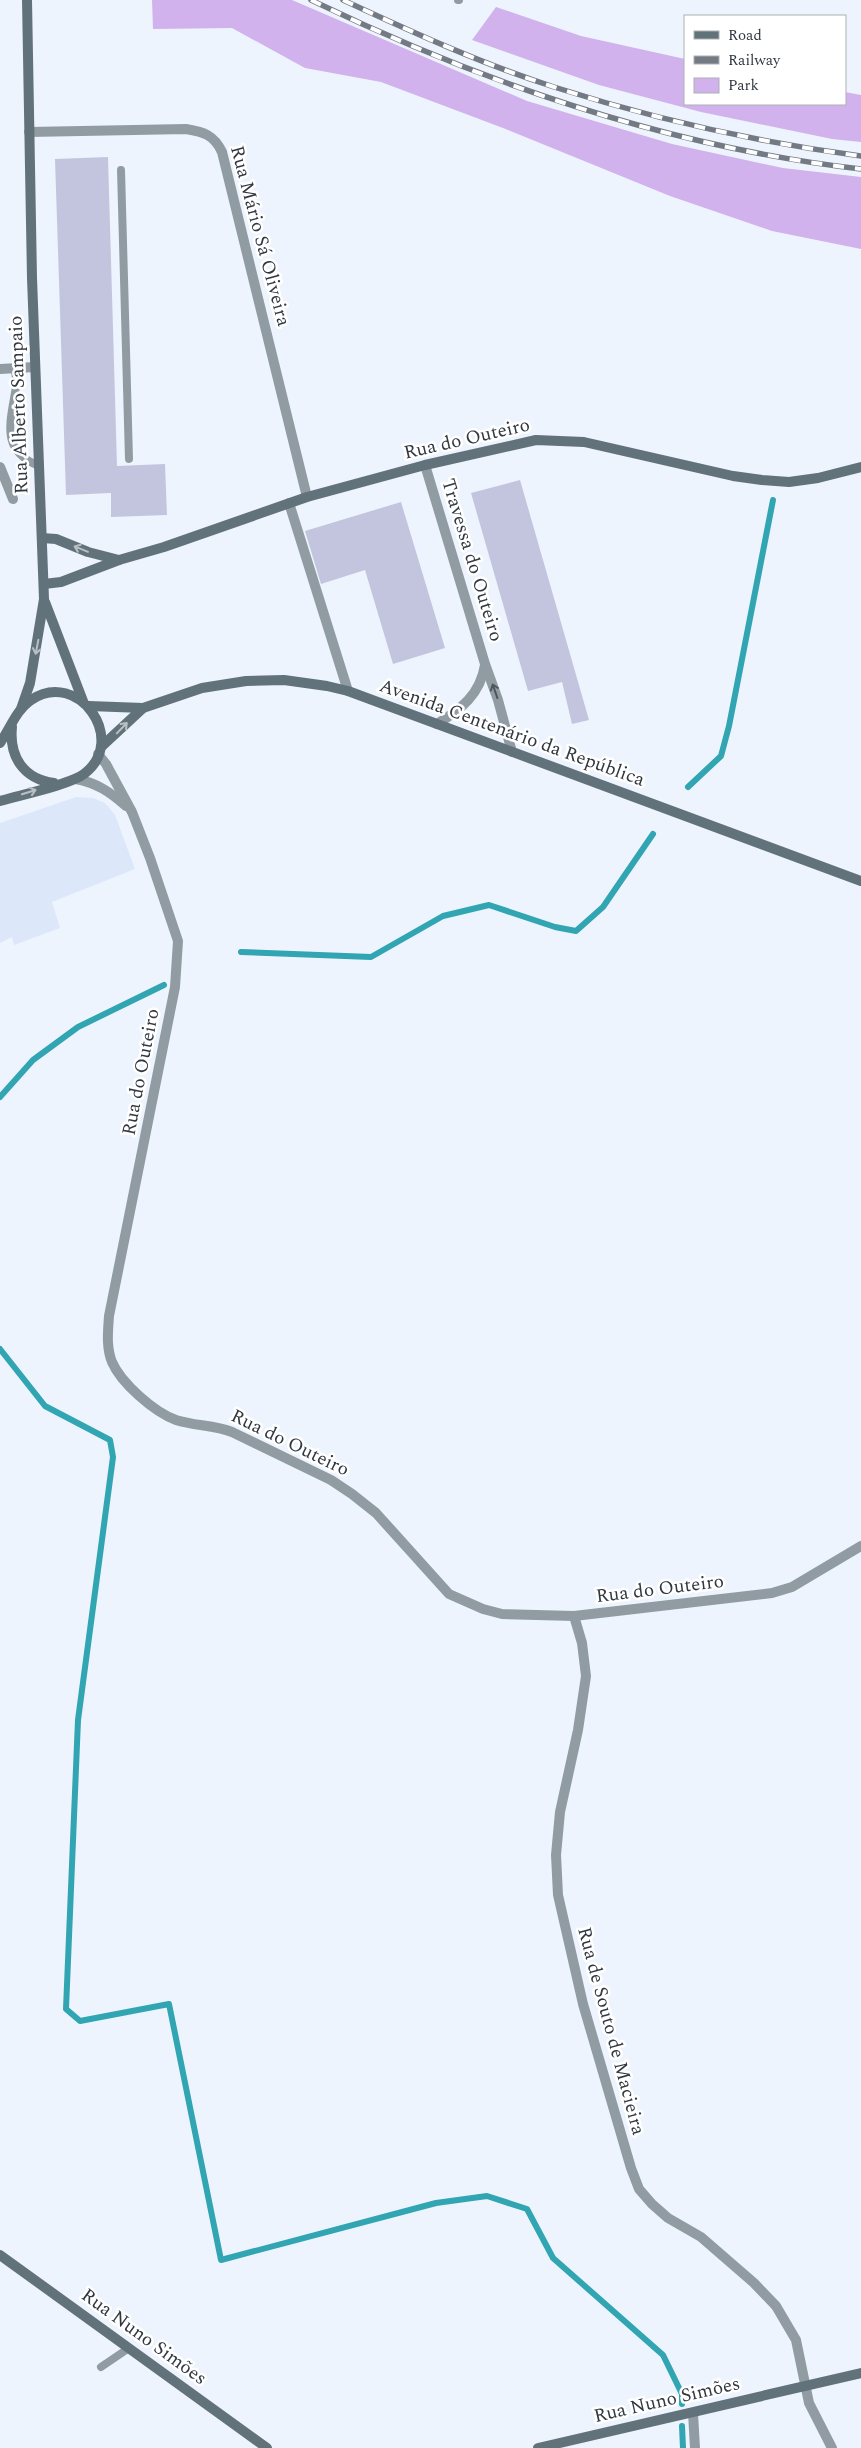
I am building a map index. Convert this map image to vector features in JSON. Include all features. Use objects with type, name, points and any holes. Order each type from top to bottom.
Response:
[{"type":"main road","name":"Rua Alberto Sampaio","points":[[0,743],[21,709],[30,683],[44,599],[35,367],[27,0]]},
{"type":"main road","name":"Rua do Outeiro","points":[[44,584],[61,582],[119,560],[187,539],[307,497],[520,442],[552,440],[584,442],[733,476],[789,482],[818,478],[861,467]]},
{"type":"main road","points":[[42,538],[56,539],[88,552],[119,560]]},
{"type":"main road","name":"Rua Alberto Sampaio","points":[[44,599],[86,704],[99,725],[99,750]]},
{"type":"main road","name":"Avenida Centenário da República","points":[[86,704],[143,708],[202,688],[246,681],[305,682],[348,691],[861,882]]},
{"type":"main road","name":"Rua Alberto Sampaio","points":[[21,709],[32,700],[44,694],[58,692],[71,695],[86,704]]},
{"type":"main road","name":"Avenida Centenário da República","points":[[99,750],[143,708]]},
{"type":"main road","points":[[12,726],[12,747],[20,766],[31,776],[44,782],[58,784]]},
{"type":"main road","points":[[0,801],[76,779],[86,773],[99,750]]},
{"type":"main road","name":"Rua Nuno Simões","points":[[0,2255],[267,2448]]},
{"type":"main road","name":"Rua Nuno Simões","points":[[538,2448],[861,2374]]},
{"type":"street","name":"Rua Mário Sá Oliveira","points":[[29,132],[186,129],[208,134],[217,141],[222,152],[307,497]]},
{"type":"street","points":[[0,369],[35,367]]},
{"type":"street","name":"Travessa do Outeiro","points":[[426,465],[485,664],[498,700],[512,752]]},
{"type":"street","points":[[0,467],[13,499]]},
{"type":"street","points":[[289,503],[348,691]]},
{"type":"street","name":"Travessa do Outeiro","points":[[437,724],[470,700],[479,687],[485,664]]},
{"type":"street","name":"Rua do Outeiro","points":[[99,750],[132,812],[150,858],[178,941],[176,987],[109,1316],[108,1347],[112,1362],[121,1376],[161,1414],[178,1420],[218,1426],[331,1480],[376,1513],[449,1594],[466,1603],[502,1614],[574,1616],[772,1593],[792,1587],[861,1546]]},
{"type":"street","name":"Rua do Outeiro","points":[[76,779],[93,782],[110,792],[132,812]]},
{"type":"street","name":"Rua de Souto de Macieira","points":[[574,1616],[582,1643],[586,1676],[578,1730],[560,1812],[556,1855],[558,1896],[582,2004],[630,2168],[639,2189],[652,2204],[668,2218],[701,2238],[754,2283],[776,2306],[796,2340],[809,2403],[832,2448]]},
{"type":"street","points":[[693,2413],[695,2448]]},
{"type":"lane","points":[[121,170],[129,458]]},
{"type":"lane","points":[[15,368],[16,387],[6,427],[8,445],[20,460],[38,466]]},
{"type":"lane","points":[[101,2367],[129,2348]]},
{"type":"shaded area","points":[[76,797],[93,798],[105,803],[115,815],[135,869],[52,902],[60,928],[14,945],[12,937],[0,943],[0,823]]},
{"type":"green space","points":[[152,0],[292,0],[527,101],[672,144],[783,168],[861,177],[861,249],[772,231],[670,196],[503,128],[381,82],[305,68],[232,28],[153,29]]},
{"type":"green space","points":[[496,7],[581,36],[684,59],[684,105],[846,105],[846,92],[861,95],[861,142],[832,139],[701,112],[599,85],[472,40]]},
{"type":"building","points":[[108,157],[117,466],[165,464],[167,515],[111,517],[111,493],[66,495],[55,159]]},
{"type":"building","points":[[520,480],[589,720],[572,724],[562,682],[528,691],[471,493]]},
{"type":"building","points":[[401,502],[445,648],[393,664],[365,570],[321,584],[305,531]]},
{"type":"waterway","points":[[688,787],[721,756],[729,726],[773,500]]},
{"type":"waterway","points":[[241,952],[371,957],[443,916],[489,905],[555,927],[576,931],[603,907],[653,834]]},
{"type":"waterway","points":[[0,1097],[33,1060],[78,1027],[164,985]]},
{"type":"waterway","points":[[0,1349],[45,1406],[110,1440],[113,1457],[78,1720],[66,2009],[80,2021],[169,2004],[221,2260],[436,2203],[487,2196],[527,2209],[553,2258],[663,2355],[682,2394],[682,2404]]},
{"type":"waterway","points":[[682,2426],[683,2448]]},
{"type":"railway","points":[[311,0],[443,59],[579,108],[648,128],[718,145],[789,159],[861,169]]},
{"type":"railway","points":[[343,0],[474,58],[592,99],[706,128],[783,144],[861,156]]}]
